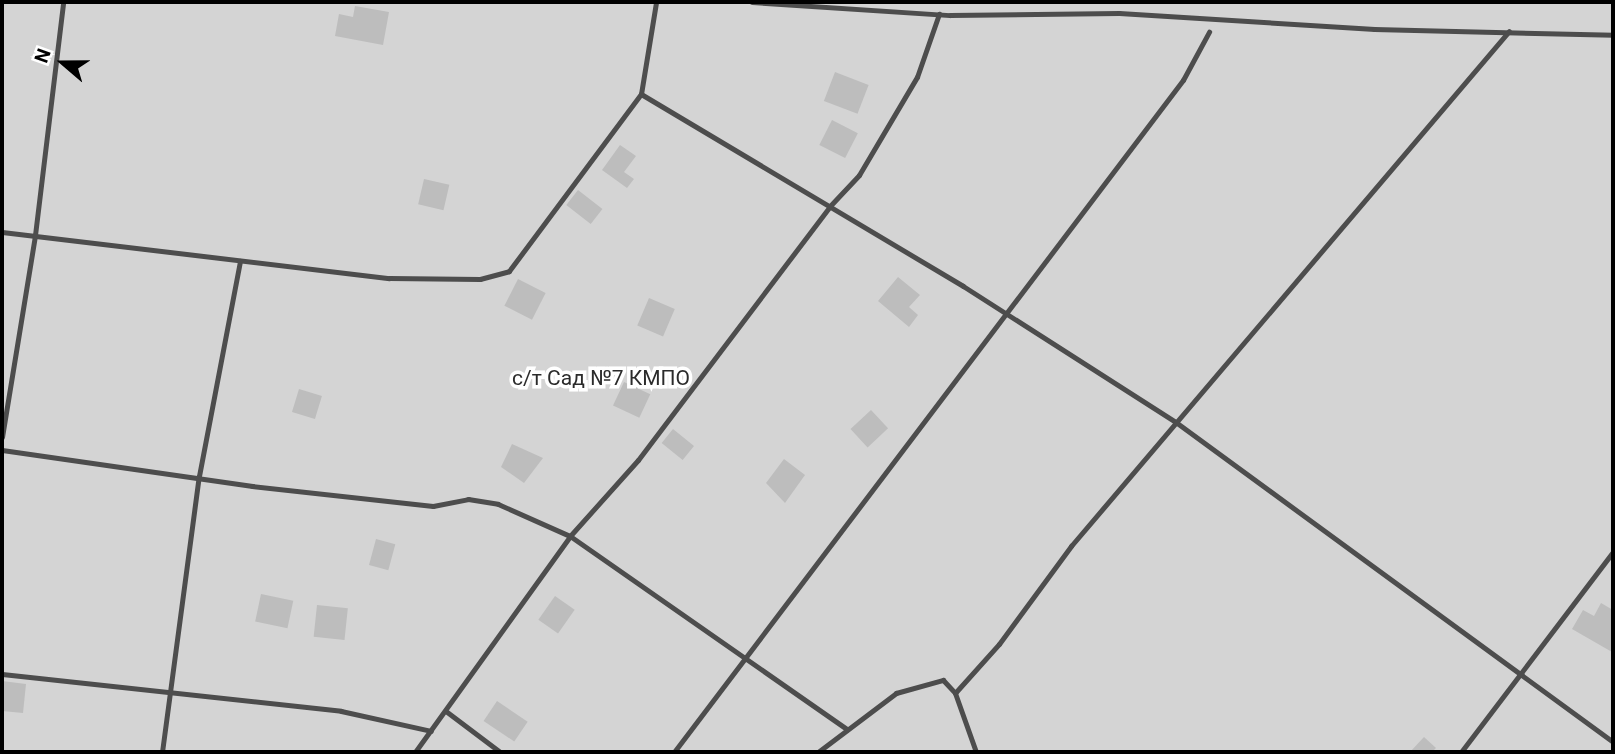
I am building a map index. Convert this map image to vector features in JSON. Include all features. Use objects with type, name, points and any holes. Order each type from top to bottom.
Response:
[{"type":"lane","points":[[2,437],[36,235],[63,2]]},
{"type":"lane","points":[[2,232],[389,278],[480,279],[509,271],[641,94],[656,2]]},
{"type":"lane","points":[[752,2],[939,14],[1119,13],[1613,35]]},
{"type":"lane","points":[[415,752],[447,712],[570,536],[638,460],[829,206],[859,175],[917,77],[939,14]]},
{"type":"lane","points":[[674,752],[750,656],[1183,80],[1209,32]]},
{"type":"lane","points":[[955,693],[1177,423],[1508,32]]},
{"type":"lane","points":[[641,94],[1006,313],[1177,423],[1613,742]]},
{"type":"lane","points":[[162,752],[168,689],[199,476],[240,261]]},
{"type":"lane","points":[[2,450],[433,506],[478,501],[570,536],[750,656],[847,729]]},
{"type":"lane","points":[[1461,752],[1613,552]]},
{"type":"lane","points":[[2,674],[168,689],[341,711],[431,731]]},
{"type":"lane","points":[[818,752],[896,693],[943,680],[955,693],[976,752]]},
{"type":"lane","points":[[447,712],[500,752]]},
{"type":"green space","name":"с/т Сад №7 КМПО","points":[[2,2],[1613,2],[1613,752],[2,752]]},
{"type":"building","points":[[355,6],[389,12],[383,45],[335,36],[339,14],[353,17]]},
{"type":"building","points":[[835,72],[869,85],[857,114],[824,101]]},
{"type":"building","points":[[832,120],[858,133],[845,158],[819,145]]},
{"type":"building","points":[[620,145],[636,156],[624,172],[634,179],[627,188],[602,170]]},
{"type":"building","points":[[424,179],[449,185],[443,210],[418,204]]},
{"type":"building","points":[[578,190],[602,209],[591,224],[566,205]]},
{"type":"building","points":[[898,277],[920,295],[909,307],[918,315],[909,327],[878,301]]},
{"type":"building","points":[[518,279],[546,293],[532,320],[504,306]]},
{"type":"building","points":[[649,298],[675,309],[663,337],[637,326]]},
{"type":"building","points":[[624,382],[650,394],[639,418],[613,406]]},
{"type":"building","points":[[299,389],[322,396],[315,419],[292,412]]},
{"type":"building","points":[[871,410],[888,428],[868,447],[851,429]]},
{"type":"building","points":[[673,429],[694,446],[683,460],[662,443]]},
{"type":"building","points":[[512,444],[543,458],[524,483],[501,467]]},
{"type":"building","points":[[784,459],[805,475],[785,503],[766,483]]},
{"type":"building","points":[[376,539],[395,544],[388,570],[369,565]]},
{"type":"building","points":[[261,594],[293,601],[287,628],[255,621]]},
{"type":"building","points":[[555,596],[575,610],[558,634],[538,620]]},
{"type":"building","points":[[1601,603],[1613,610],[1612,652],[1572,629],[1583,610],[1594,616]]},
{"type":"building","points":[[317,605],[348,608],[344,640],[314,637]]},
{"type":"building","points":[[2,681],[26,684],[23,713],[2,711]]},
{"type":"building","points":[[497,701],[528,722],[514,742],[484,721]]},
{"type":"building","points":[[1424,737],[1436,748],[1432,752],[1410,752]]}]
